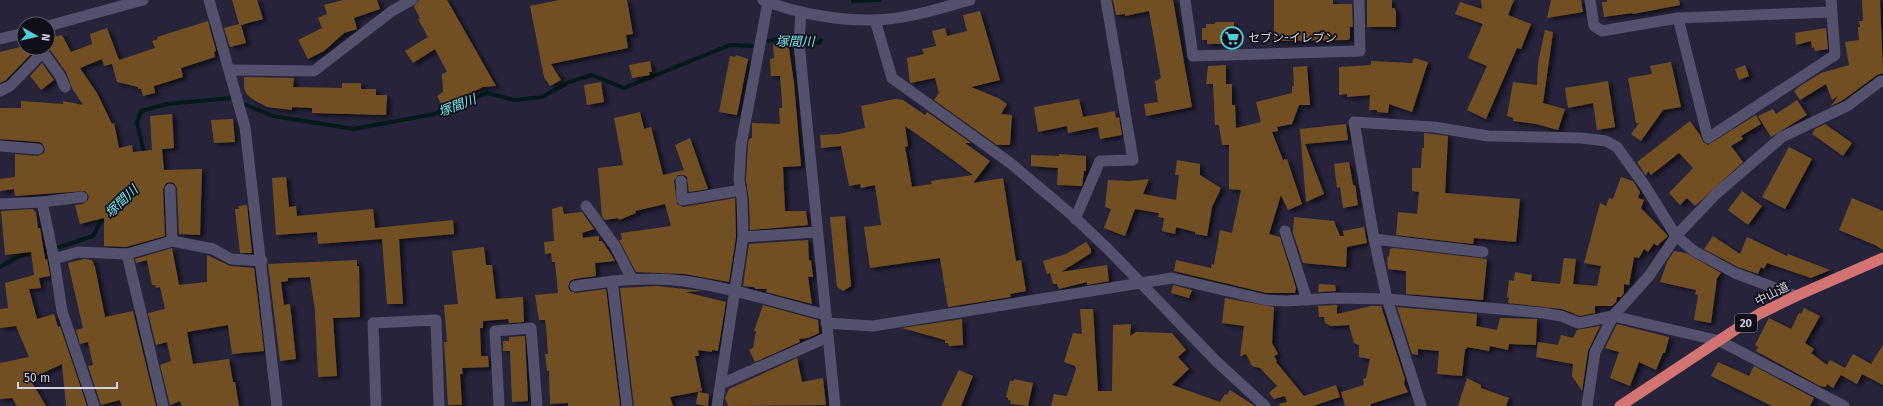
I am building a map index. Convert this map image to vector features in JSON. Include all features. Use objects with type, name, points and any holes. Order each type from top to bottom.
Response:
[{"type":"highway","name":"中山道","points":[[1620,406],[1759,314],[1883,258]]},
{"type":"street","points":[[56,24],[143,0]]},
{"type":"street","points":[[209,0],[246,126],[277,406]]},
{"type":"street","points":[[230,70],[314,71],[392,11],[412,0]]},
{"type":"street","points":[[717,406],[744,237],[739,180],[741,145],[765,1],[801,12],[839,18],[874,20],[926,12],[970,0]]},
{"type":"street","points":[[1076,219],[1100,161],[1133,160],[1106,0]]},
{"type":"street","points":[[1185,0],[1193,56],[1360,51],[1359,0]]},
{"type":"street","points":[[1590,0],[1594,26],[1602,31],[1678,18],[1832,12]]},
{"type":"street","points":[[1678,18],[1708,138],[1835,55],[1831,0]]},
{"type":"street","points":[[801,12],[799,40],[835,406]]},
{"type":"street","points":[[874,20],[892,78],[1009,162],[1076,219],[1216,360],[1265,406]]},
{"type":"street","points":[[0,39],[16,35]]},
{"type":"street","points":[[0,91],[10,86],[37,56]]},
{"type":"street","points":[[46,56],[60,76],[65,87]]},
{"type":"street","points":[[1587,406],[1595,352],[1613,316],[1649,276],[1676,236],[1716,194],[1782,136],[1847,106],[1881,81]]},
{"type":"street","points":[[1421,406],[1387,299],[1374,239],[1354,122],[1434,127],[1488,136],[1582,138],[1606,141],[1617,147],[1646,186],[1676,236],[1694,251],[1735,273],[1796,296]]},
{"type":"street","points":[[0,146],[38,149]]},
{"type":"street","points":[[680,181],[682,200],[741,190]]},
{"type":"street","points":[[170,189],[172,241]]},
{"type":"street","points":[[0,204],[42,202],[82,197]]},
{"type":"street","points":[[42,202],[53,252],[62,310],[94,406]]},
{"type":"street","points":[[586,206],[615,246],[632,279]]},
{"type":"street","points":[[1285,231],[1307,300]]},
{"type":"street","points":[[744,237],[817,232]]},
{"type":"street","points":[[1374,239],[1483,252]]},
{"type":"street","points":[[53,252],[126,254],[172,241],[213,249],[231,259],[262,262]]},
{"type":"street","points":[[126,254],[163,406]]},
{"type":"street","points":[[574,286],[632,279],[683,281],[735,292],[826,319],[873,326],[1172,278],[1266,300],[1286,301],[1334,298],[1387,299],[1544,313],[1561,316],[1579,324],[1613,316],[1720,341],[1844,406]]},
{"type":"street","points":[[612,281],[627,406]]},
{"type":"street","points":[[376,406],[373,323],[436,320],[439,406]]},
{"type":"street","points":[[498,406],[495,331],[531,328],[537,406]]},
{"type":"street","points":[[721,384],[828,337]]},
{"type":"building","points":[[232,0],[257,0],[263,19],[241,25],[246,43],[230,47],[224,28],[239,24]]},
{"type":"building","points":[[343,0],[377,0],[380,9],[354,18],[357,29],[344,33],[324,51],[308,59],[298,40],[322,28],[318,18],[327,14],[324,5]]},
{"type":"building","points":[[419,0],[447,0],[496,86],[483,87],[442,106],[437,96],[443,92],[442,74],[447,72],[435,49],[413,63],[405,51],[428,37],[418,19],[420,18],[414,7]]},
{"type":"building","points":[[559,0],[627,0],[633,34],[626,35],[628,48],[551,64],[561,80],[550,86],[544,77],[530,6]]},
{"type":"building","points":[[1113,0],[1173,0],[1192,107],[1146,116],[1144,104],[1158,102],[1155,81],[1161,78],[1149,11],[1125,16],[1125,14],[1116,15]]},
{"type":"building","points":[[1274,0],[1333,0],[1333,4],[1352,4],[1353,27],[1350,27],[1350,38],[1348,40],[1274,41]]},
{"type":"building","points":[[1367,0],[1392,0],[1392,8],[1395,8],[1396,13],[1396,27],[1367,27]]},
{"type":"building","points":[[1481,0],[1514,0],[1508,15],[1531,24],[1521,49],[1517,48],[1486,119],[1467,110],[1487,66],[1468,58],[1483,24],[1455,14],[1460,2],[1482,9]]},
{"type":"building","points":[[1551,0],[1581,0],[1583,12],[1547,18]]},
{"type":"building","points":[[1607,0],[1679,0],[1680,5],[1633,14],[1604,17],[1602,2],[1607,2]]},
{"type":"building","points":[[1862,0],[1880,0],[1883,73],[1877,75],[1843,100],[1831,106],[1838,96],[1832,100],[1826,84],[1800,100],[1794,91],[1800,86],[1821,73],[1849,65],[1845,42],[1859,40],[1859,21],[1863,21]]},
{"type":"building","points":[[980,11],[1000,80],[971,87],[998,98],[1007,104],[1001,114],[1012,115],[1010,145],[997,145],[934,100],[939,93],[935,78],[910,83],[907,58],[924,54],[922,49],[936,46],[932,31],[945,28],[947,36],[967,31],[963,15]]},
{"type":"building","points":[[208,21],[216,51],[214,52],[215,57],[181,68],[183,77],[154,86],[155,93],[143,96],[141,89],[138,89],[138,87],[117,82],[112,64],[104,66],[102,59],[80,68],[97,93],[112,124],[114,123],[119,148],[132,145],[133,152],[152,150],[150,116],[172,114],[174,148],[162,149],[164,170],[202,169],[200,235],[179,234],[177,188],[174,183],[170,182],[166,183],[163,189],[165,236],[126,247],[104,246],[104,218],[80,224],[75,205],[83,204],[88,200],[89,196],[85,191],[15,196],[14,189],[0,191],[0,179],[15,177],[15,154],[38,156],[44,153],[45,149],[42,143],[39,142],[0,139],[0,108],[21,108],[21,101],[63,104],[63,101],[83,105],[72,88],[66,72],[54,56],[56,56],[56,36],[62,35],[71,52],[92,44],[90,34],[107,28],[119,60],[155,48],[152,41],[158,39],[157,37]]},
{"type":"building","points":[[1215,22],[1234,22],[1234,44],[1207,44],[1207,40],[1202,40],[1202,28],[1206,28],[1206,24],[1215,24]]},
{"type":"building","points":[[1826,28],[1828,49],[1815,51],[1814,47],[1812,48],[1811,41],[1796,45],[1795,33]]},
{"type":"building","points":[[1545,30],[1553,32],[1543,103],[1565,109],[1558,130],[1536,124],[1513,121],[1513,118],[1507,116],[1513,82],[1537,85],[1538,63]]},
{"type":"building","points":[[788,42],[794,83],[801,166],[783,167],[785,211],[806,211],[808,225],[750,230],[749,199],[746,180],[749,139],[752,138],[752,123],[780,124],[779,108],[782,108],[782,100],[780,76],[771,76],[770,59],[774,58],[773,45],[775,45],[775,43]]},
{"type":"building","points":[[16,48],[16,56],[29,56],[6,80],[0,83],[0,52]]},
{"type":"building","points":[[736,55],[748,59],[737,115],[719,112],[730,56],[735,57]]},
{"type":"building","points":[[1414,58],[1428,62],[1412,112],[1389,104],[1388,113],[1377,112],[1377,110],[1369,110],[1370,95],[1347,97],[1347,94],[1339,95],[1339,67],[1371,65],[1371,61],[1412,63]]},
{"type":"building","points":[[650,61],[652,72],[649,72],[650,75],[632,78],[629,65]]},
{"type":"building","points":[[1671,62],[1681,107],[1663,110],[1641,141],[1631,134],[1639,123],[1636,123],[1628,78],[1652,74],[1650,66]]},
{"type":"building","points":[[42,63],[54,80],[41,90],[30,76]]},
{"type":"building","points":[[1226,65],[1226,84],[1232,84],[1232,105],[1235,105],[1236,128],[1261,122],[1256,102],[1292,93],[1292,86],[1294,86],[1293,67],[1307,66],[1310,105],[1299,105],[1292,124],[1277,127],[1278,131],[1272,132],[1283,160],[1287,159],[1302,204],[1288,210],[1281,195],[1269,234],[1280,237],[1296,288],[1295,293],[1267,293],[1174,271],[1176,260],[1211,268],[1212,264],[1214,265],[1220,230],[1232,233],[1241,190],[1229,189],[1229,145],[1222,145],[1219,125],[1215,125],[1213,84],[1206,84],[1208,66]]},
{"type":"building","points":[[1745,65],[1749,76],[1739,80],[1735,69]]},
{"type":"building","points":[[244,77],[294,78],[293,87],[342,88],[342,83],[361,83],[361,89],[376,89],[376,95],[387,95],[386,115],[312,113],[312,108],[292,107],[292,110],[267,107],[252,99],[246,93],[244,88]]},
{"type":"building","points":[[1608,81],[1615,127],[1597,130],[1593,103],[1568,108],[1565,88]]},
{"type":"building","points":[[601,82],[604,102],[587,105],[584,85]]},
{"type":"building","points":[[895,99],[903,100],[925,115],[927,112],[971,143],[965,143],[990,161],[973,183],[1003,178],[1016,261],[1021,260],[1026,291],[1010,294],[1011,297],[948,307],[940,258],[870,268],[864,227],[881,225],[875,185],[861,188],[860,184],[849,186],[841,146],[821,148],[820,135],[839,134],[865,128],[861,106]],"holes":[[[905,126],[973,175],[931,181],[932,184],[912,187],[905,147],[908,146]]]},
{"type":"building","points":[[1079,99],[1083,117],[1115,111],[1116,118],[1119,117],[1122,135],[1100,139],[1098,127],[1068,133],[1067,126],[1038,132],[1034,107]]},
{"type":"building","points":[[1797,100],[1807,115],[1771,137],[1758,116],[1773,109],[1776,114]]},
{"type":"building","points":[[640,112],[644,129],[651,127],[663,175],[684,170],[675,145],[690,138],[708,189],[689,192],[687,177],[684,175],[678,175],[674,181],[677,204],[683,207],[735,198],[736,237],[729,282],[685,274],[636,272],[619,240],[622,240],[621,233],[671,226],[665,204],[635,211],[636,213],[619,220],[618,218],[605,220],[602,217],[598,168],[623,165],[614,118]]},
{"type":"building","points":[[1756,115],[1761,124],[1741,136],[1743,139],[1731,146],[1743,162],[1695,206],[1687,198],[1680,205],[1669,193],[1693,168],[1679,153],[1651,175],[1648,171],[1646,176],[1637,162],[1690,121],[1703,142],[1708,145]]},
{"type":"building","points":[[233,119],[235,142],[214,143],[211,120]]},
{"type":"building","points":[[1346,124],[1348,140],[1305,144],[1324,194],[1306,202],[1300,129]]},
{"type":"building","points":[[1825,124],[1852,143],[1843,156],[1812,134],[1815,129]]},
{"type":"building","points":[[1424,133],[1448,136],[1445,193],[1520,199],[1516,242],[1474,238],[1473,244],[1396,235],[1398,212],[1417,214],[1419,192],[1412,191],[1412,168],[1421,168],[1422,148],[1424,148]]},
{"type":"building","points":[[1789,147],[1812,159],[1785,209],[1762,197]]},
{"type":"building","points":[[1059,154],[1086,156],[1086,171],[1084,171],[1082,186],[1057,185],[1058,168],[1031,166],[1031,155],[1059,156]]},
{"type":"building","points":[[1177,160],[1200,164],[1200,175],[1221,188],[1212,207],[1207,236],[1195,234],[1195,232],[1176,227],[1175,234],[1162,231],[1164,218],[1158,217],[1159,213],[1135,209],[1125,236],[1104,228],[1111,209],[1105,207],[1108,180],[1130,181],[1149,179],[1143,194],[1176,200],[1179,175],[1175,175]]},
{"type":"building","points":[[1349,162],[1358,205],[1343,208],[1340,187],[1337,188],[1334,164]]},
{"type":"building","points":[[286,177],[289,207],[296,206],[297,216],[373,209],[375,228],[453,220],[454,234],[399,239],[403,304],[387,304],[382,239],[318,244],[317,232],[276,235],[272,178]]},
{"type":"building","points":[[1621,177],[1633,181],[1640,192],[1638,198],[1644,200],[1641,208],[1668,236],[1657,246],[1654,243],[1648,252],[1644,249],[1639,258],[1634,257],[1629,285],[1624,284],[1624,293],[1621,297],[1617,297],[1616,302],[1612,306],[1595,306],[1595,313],[1580,316],[1562,309],[1508,303],[1509,298],[1507,297],[1509,280],[1514,281],[1515,272],[1532,275],[1531,281],[1560,284],[1564,258],[1576,259],[1573,284],[1597,286],[1601,266],[1584,263],[1600,203],[1606,206],[1609,198],[1613,199]]},
{"type":"building","points":[[1742,191],[1762,206],[1748,225],[1728,210]]},
{"type":"building","points":[[1852,198],[1883,211],[1883,250],[1875,245],[1839,230]]},
{"type":"building","points":[[247,205],[252,253],[240,253],[235,209],[239,209],[238,206]]},
{"type":"building","points":[[562,206],[564,214],[582,212],[594,229],[582,233],[583,238],[599,236],[599,241],[602,241],[615,261],[595,263],[596,276],[574,279],[570,281],[568,287],[570,291],[576,293],[606,289],[620,406],[568,406],[568,403],[550,404],[549,370],[547,371],[545,354],[548,354],[546,326],[545,320],[539,320],[535,295],[558,293],[555,262],[552,262],[551,253],[545,254],[544,242],[554,241],[552,209]]},
{"type":"building","points":[[33,209],[36,213],[38,228],[40,228],[45,259],[47,259],[50,276],[39,278],[41,288],[29,289],[37,319],[54,314],[58,327],[60,326],[87,406],[66,406],[62,364],[30,379],[46,406],[17,406],[12,398],[0,399],[0,363],[29,357],[16,326],[0,328],[0,309],[8,308],[5,283],[34,275],[31,252],[5,255],[1,211]]},
{"type":"building","points":[[845,216],[851,286],[843,291],[837,287],[830,217]]},
{"type":"building","points":[[1294,217],[1334,221],[1340,236],[1344,236],[1343,231],[1364,227],[1367,243],[1347,247],[1346,267],[1303,263],[1293,233]]},
{"type":"building","points":[[1713,236],[1740,254],[1747,237],[1787,256],[1788,254],[1830,270],[1811,278],[1767,263],[1764,269],[1761,267],[1758,274],[1738,267],[1704,249]]},
{"type":"building","points":[[808,240],[809,261],[811,260],[813,277],[808,277],[812,304],[766,292],[767,289],[756,289],[754,287],[743,286],[749,244]]},
{"type":"building","points":[[1086,242],[1091,249],[1091,253],[1061,272],[1107,265],[1109,281],[1087,285],[1087,282],[1059,289],[1057,284],[1053,284],[1050,273],[1047,274],[1043,261],[1066,254]]},
{"type":"building","points":[[484,247],[486,265],[492,265],[496,299],[523,297],[524,322],[509,323],[508,319],[483,321],[483,328],[480,328],[481,356],[488,356],[489,367],[462,368],[463,374],[460,374],[462,405],[448,405],[444,342],[447,342],[444,305],[458,304],[452,251]]},
{"type":"building","points":[[172,248],[179,285],[207,282],[207,255],[230,266],[254,268],[264,351],[232,354],[228,325],[187,332],[193,364],[229,359],[239,406],[182,406],[180,401],[170,405],[160,365],[171,361],[167,342],[156,345],[148,313],[165,309],[160,287],[156,288],[155,285],[152,285],[147,260],[136,263],[135,259]]},
{"type":"building","points":[[1394,248],[1487,259],[1483,300],[1406,294],[1406,271],[1388,269],[1387,256],[1389,257],[1390,249]]},
{"type":"building","points":[[1674,251],[1686,253],[1721,273],[1717,278],[1711,323],[1694,320],[1698,295],[1695,295],[1696,290],[1660,282],[1667,262]]},
{"type":"building","points":[[84,259],[92,260],[95,267],[105,317],[133,311],[156,406],[122,406],[120,400],[101,405],[88,366],[93,365],[88,342],[80,344],[76,330],[83,328],[68,263]]},
{"type":"building","points":[[357,260],[357,266],[359,266],[360,317],[333,318],[337,376],[318,377],[315,311],[310,277],[288,278],[288,281],[281,282],[284,305],[290,304],[296,359],[280,361],[268,264]]},
{"type":"building","points":[[1319,284],[1335,285],[1336,291],[1318,292]]},
{"type":"building","points":[[1173,285],[1192,290],[1189,298],[1171,293]]},
{"type":"building","points":[[656,286],[703,291],[685,292],[726,302],[718,351],[712,350],[712,352],[698,350],[699,356],[695,356],[702,391],[670,397],[673,406],[634,406],[620,288]]},
{"type":"building","points":[[1225,298],[1274,307],[1272,343],[1278,354],[1274,356],[1277,361],[1276,362],[1304,396],[1336,385],[1340,397],[1313,406],[1280,406],[1279,404],[1287,402],[1285,396],[1274,399],[1269,393],[1277,386],[1260,368],[1252,366],[1246,354],[1240,356],[1244,326],[1222,323]]},
{"type":"building","points":[[763,305],[818,320],[819,333],[808,338],[799,339],[800,342],[755,362],[749,350],[753,348],[756,331],[754,331]]},
{"type":"building","points":[[1337,305],[1337,314],[1371,306],[1381,306],[1405,379],[1404,384],[1408,392],[1371,404],[1371,406],[1345,406],[1341,392],[1364,385],[1363,379],[1366,378],[1370,359],[1359,357],[1359,345],[1354,343],[1349,325],[1331,326],[1325,323],[1324,317],[1319,317],[1318,306]]},
{"type":"building","points":[[1397,307],[1477,314],[1476,326],[1497,330],[1500,318],[1537,319],[1536,345],[1509,344],[1508,350],[1490,346],[1489,351],[1467,347],[1467,349],[1465,349],[1462,376],[1437,374],[1439,351],[1418,349],[1418,355],[1412,354]]},
{"type":"building","points":[[1804,308],[1820,316],[1805,343],[1814,349],[1811,353],[1827,365],[1830,360],[1845,368],[1833,388],[1827,384],[1826,387],[1820,386],[1756,351],[1758,347],[1755,345],[1769,318],[1791,329],[1799,313],[1801,314]]},
{"type":"building","points":[[1080,309],[1093,309],[1098,391],[1112,391],[1113,325],[1131,324],[1130,336],[1136,332],[1172,333],[1186,350],[1178,357],[1189,369],[1172,385],[1220,402],[1225,394],[1227,395],[1230,390],[1255,406],[1051,406],[1054,394],[1067,396],[1076,369],[1075,366],[1064,362],[1073,333],[1082,334]]},
{"type":"building","points":[[962,319],[963,345],[949,346],[948,343],[945,343],[945,340],[902,328]]},
{"type":"building","points":[[1617,324],[1669,337],[1665,353],[1663,353],[1656,370],[1639,362],[1630,386],[1610,378],[1619,352],[1605,348]]},
{"type":"building","points":[[1600,326],[1588,351],[1582,391],[1572,376],[1573,364],[1536,357],[1538,342],[1558,345],[1561,335],[1573,338],[1577,330]]},
{"type":"building","points":[[525,336],[528,401],[512,402],[510,351],[503,351],[503,341],[509,341],[509,337]]},
{"type":"building","points":[[1883,345],[1883,385],[1862,374],[1857,384],[1841,375],[1853,354],[1871,364]]},
{"type":"building","points":[[797,358],[802,382],[823,378],[826,405],[728,406],[725,398],[729,389]]},
{"type":"building","points":[[1718,362],[1749,376],[1754,366],[1814,398],[1810,406],[1772,406],[1711,376]]},
{"type":"building","points":[[959,370],[973,376],[961,406],[941,406]]},
{"type":"building","points":[[1467,378],[1481,385],[1481,388],[1509,398],[1506,406],[1458,406]]},
{"type":"building","points":[[1014,379],[1033,383],[1028,406],[1010,404],[1011,401],[1006,397],[1010,381],[1014,381]]},
{"type":"building","points":[[698,392],[709,394],[708,406],[696,404]]},
{"type":"waterway","name":"塚間川","points":[[853,1],[880,0]]},
{"type":"waterway","name":"塚間川","points":[[769,41],[783,38],[819,43],[821,40]]},
{"type":"waterway","name":"塚間川","points":[[246,105],[273,116],[354,129],[434,114],[487,93],[515,100],[542,97],[569,82],[592,75],[624,88],[730,45],[752,46]]},
{"type":"waterway","name":"塚間川","points":[[145,156],[137,123],[141,111],[167,104],[231,98]]},
{"type":"waterway","name":"塚間川","points":[[0,267],[20,256],[35,251],[60,247],[93,236],[104,215]]},
{"type":"place","name":"セブン-イレブン","points":[[1232,38]]}]
